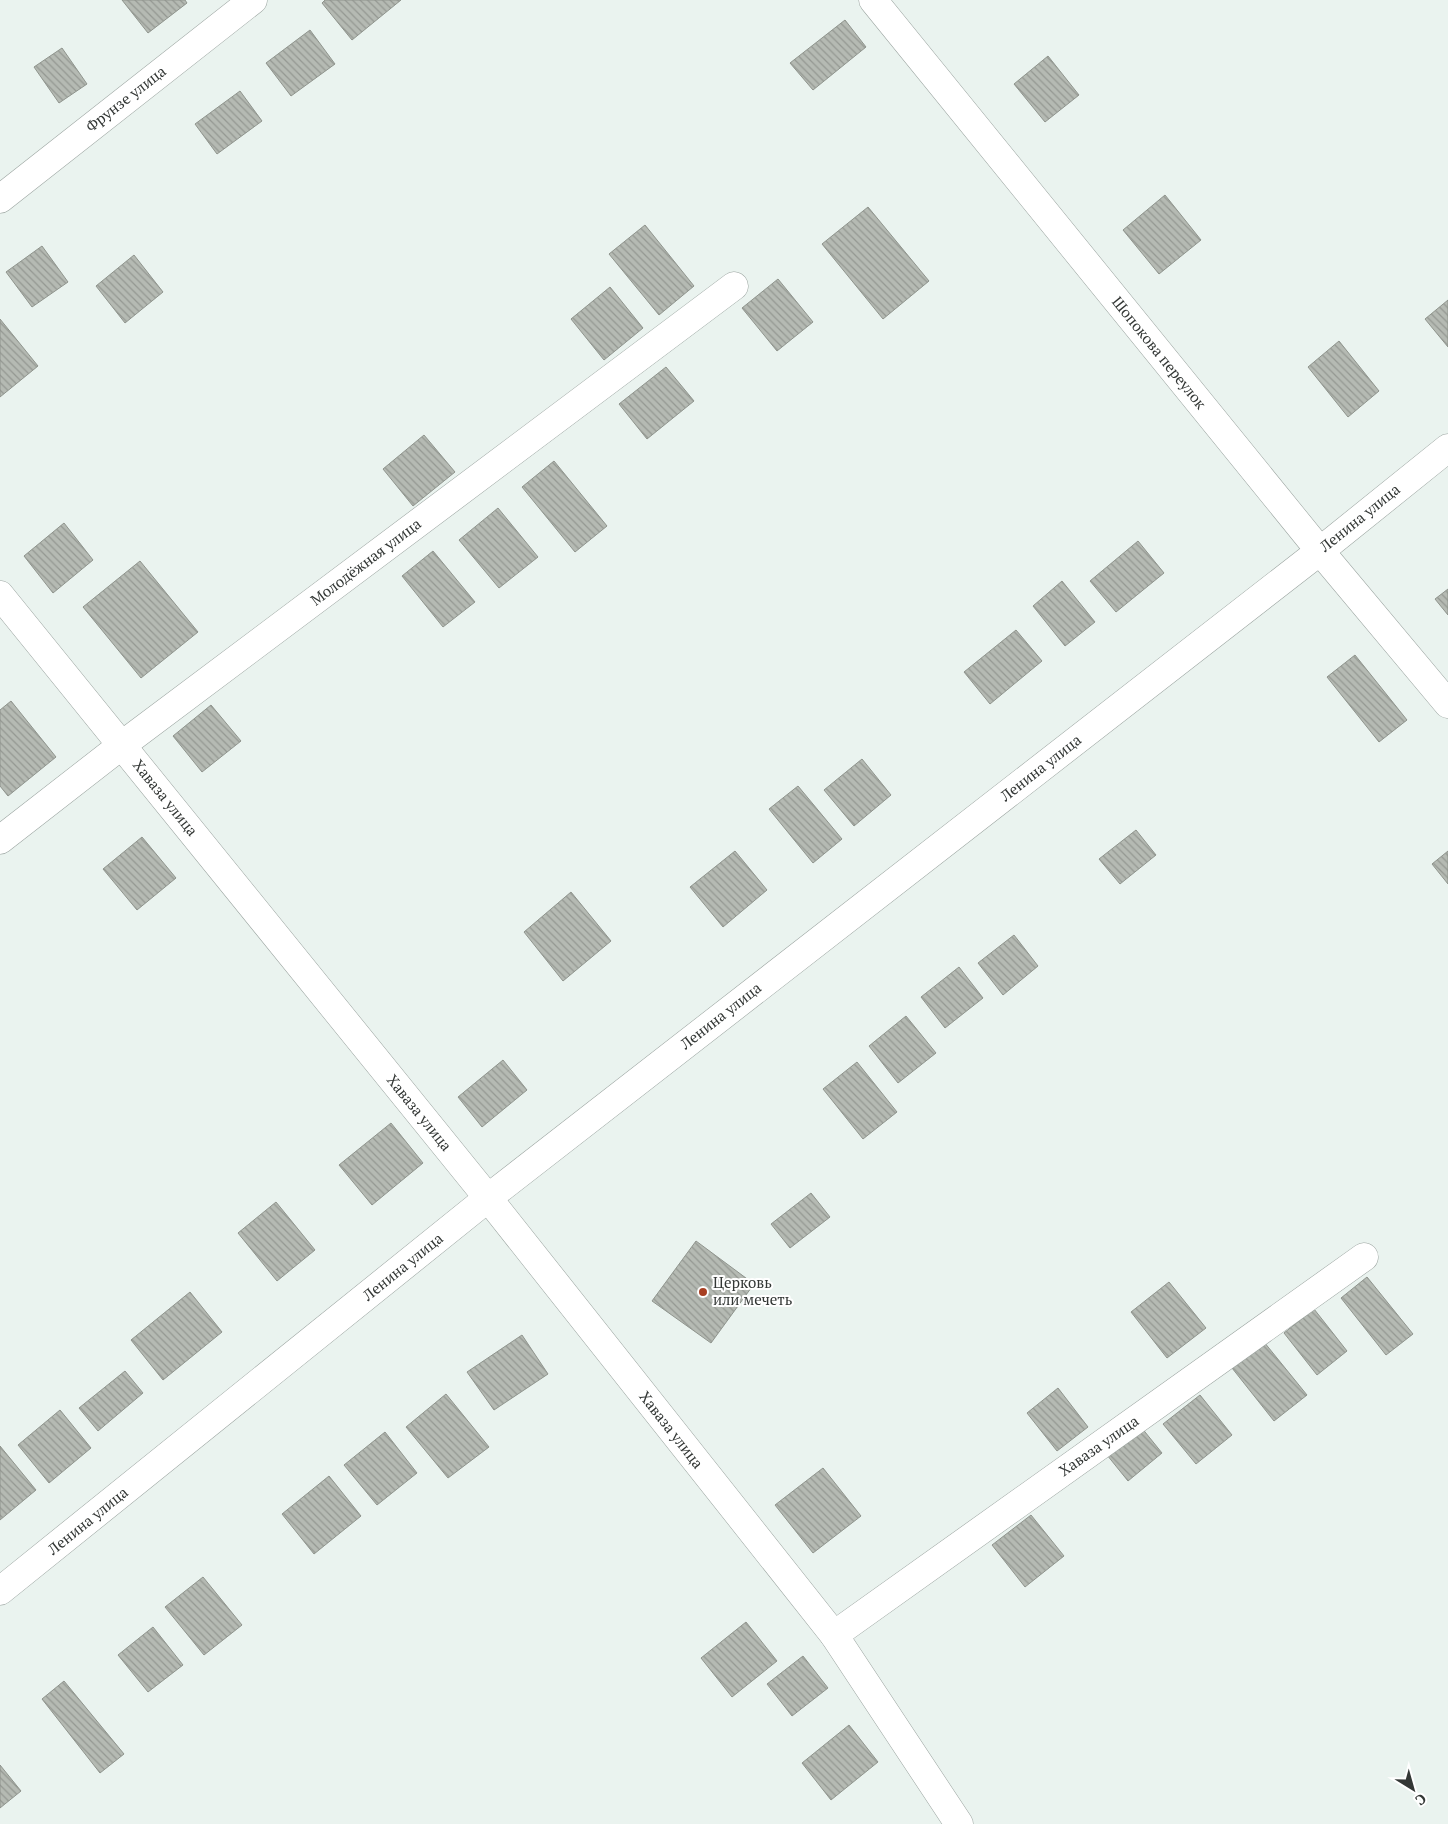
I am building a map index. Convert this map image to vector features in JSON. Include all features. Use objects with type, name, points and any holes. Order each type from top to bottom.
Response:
[{"type":"street","name":"Фрунзе улица","points":[[0,199],[252,0]]},
{"type":"street","name":"Шопокова переулок","points":[[873,0],[1320,550],[1448,704]]},
{"type":"street","name":"Молодёжная улица","points":[[0,840],[122,745],[734,286]]},
{"type":"street","name":"Ленина улица","points":[[0,1591],[488,1198],[1320,550],[1448,448]]},
{"type":"street","name":"Хаваза улица","points":[[0,595],[488,1198],[834,1635],[959,1824]]},
{"type":"street","name":"Хаваза улица","points":[[834,1635],[1364,1257]]},
{"type":"building","points":[[122,0],[185,0],[187,3],[148,33]]},
{"type":"building","points":[[325,0],[401,0],[352,40],[322,3]]},
{"type":"building","points":[[845,20],[866,47],[813,90],[790,63]]},
{"type":"building","points":[[310,30],[335,64],[291,96],[266,63]]},
{"type":"building","points":[[62,48],[87,84],[59,103],[34,67]]},
{"type":"building","points":[[1048,56],[1079,95],[1045,122],[1014,84]]},
{"type":"building","points":[[240,91],[262,121],[217,154],[195,124]]},
{"type":"building","points":[[1165,195],[1201,240],[1159,274],[1123,230]]},
{"type":"building","points":[[868,207],[929,281],[883,319],[822,244]]},
{"type":"building","points":[[645,225],[694,286],[659,315],[609,254]]},
{"type":"building","points":[[42,246],[68,282],[32,307],[6,272]]},
{"type":"building","points":[[134,255],[163,292],[125,323],[96,286]]},
{"type":"building","points":[[778,279],[813,322],[777,351],[742,308]]},
{"type":"building","points":[[610,287],[643,328],[604,360],[571,319]]},
{"type":"building","points":[[1448,300],[1448,347],[1425,319]]},
{"type":"building","points":[[0,319],[38,366],[0,397]]},
{"type":"building","points":[[1339,341],[1379,391],[1348,417],[1308,367]]},
{"type":"building","points":[[666,367],[694,401],[647,439],[619,404]]},
{"type":"building","points":[[424,435],[455,472],[413,506],[383,469]]},
{"type":"building","points":[[554,461],[607,526],[575,552],[522,487]]},
{"type":"building","points":[[498,508],[538,557],[499,588],[459,540]]},
{"type":"building","points":[[64,523],[93,560],[53,593],[24,556]]},
{"type":"building","points":[[1138,541],[1164,573],[1116,612],[1090,581]]},
{"type":"building","points":[[433,551],[475,602],[443,627],[402,576]]},
{"type":"building","points":[[140,561],[198,632],[141,678],[83,607]]},
{"type":"building","points":[[1062,581],[1095,622],[1065,646],[1033,606]]},
{"type":"building","points":[[1448,589],[1448,615],[1435,599]]},
{"type":"building","points":[[1016,630],[1042,661],[990,704],[964,672]]},
{"type":"building","points":[[1355,655],[1407,720],[1379,742],[1327,677]]},
{"type":"building","points":[[11,701],[56,757],[8,796],[0,786],[0,710]]},
{"type":"building","points":[[211,705],[241,741],[202,772],[173,736]]},
{"type":"building","points":[[862,759],[891,795],[854,826],[824,790]]},
{"type":"building","points":[[798,786],[842,839],[813,863],[769,809]]},
{"type":"building","points":[[1136,830],[1156,855],[1120,884],[1099,859]]},
{"type":"building","points":[[142,837],[176,878],[137,910],[103,869]]},
{"type":"building","points":[[735,851],[767,890],[723,927],[690,887]]},
{"type":"building","points":[[1448,851],[1448,884],[1432,864]]},
{"type":"building","points":[[571,892],[611,941],[563,981],[524,932]]},
{"type":"building","points":[[1014,935],[1038,966],[1003,995],[978,963]]},
{"type":"building","points":[[959,967],[983,998],[945,1028],[921,997]]},
{"type":"building","points":[[906,1016],[936,1053],[898,1083],[869,1046]]},
{"type":"building","points":[[503,1060],[527,1090],[482,1127],[458,1097]]},
{"type":"building","points":[[857,1062],[897,1112],[863,1139],[823,1089]]},
{"type":"building","points":[[391,1123],[423,1163],[372,1205],[339,1165]]},
{"type":"building","points":[[811,1193],[830,1217],[790,1248],[771,1224]]},
{"type":"building","points":[[276,1202],[315,1250],[277,1281],[238,1233]]},
{"type":"building","name":"Церковь или мечеть","points":[[696,1241],[754,1284],[711,1343],[652,1301]]},
{"type":"building","points":[[1367,1277],[1413,1334],[1386,1355],[1341,1298]]},
{"type":"building","points":[[1169,1282],[1206,1328],[1167,1358],[1131,1312]]},
{"type":"building","points":[[190,1292],[222,1332],[163,1380],[131,1340]]},
{"type":"building","points":[[1314,1309],[1347,1351],[1317,1375],[1284,1333]]},
{"type":"building","points":[[522,1335],[548,1374],[494,1410],[467,1372]]},
{"type":"building","points":[[1264,1342],[1307,1395],[1274,1421],[1232,1368]]},
{"type":"building","points":[[125,1371],[143,1393],[98,1431],[79,1408]]},
{"type":"building","points":[[1058,1388],[1088,1427],[1057,1451],[1027,1413]]},
{"type":"building","points":[[446,1394],[489,1447],[448,1478],[406,1427]]},
{"type":"building","points":[[1200,1395],[1232,1435],[1196,1464],[1163,1424]]},
{"type":"building","points":[[60,1410],[91,1448],[49,1483],[18,1445]]},
{"type":"building","points":[[1141,1427],[1162,1453],[1128,1481],[1107,1455]]},
{"type":"building","points":[[385,1432],[417,1473],[377,1505],[344,1465]]},
{"type":"building","points":[[0,1446],[36,1490],[0,1520]]},
{"type":"building","points":[[823,1468],[861,1516],[813,1553],[775,1505]]},
{"type":"building","points":[[329,1476],[361,1516],[314,1554],[282,1514]]},
{"type":"building","points":[[1031,1515],[1064,1556],[1025,1587],[992,1545]]},
{"type":"building","points":[[203,1577],[242,1625],[204,1655],[165,1607]]},
{"type":"building","points":[[746,1622],[777,1661],[732,1697],[701,1658]]},
{"type":"building","points":[[153,1627],[183,1665],[148,1692],[118,1655]]},
{"type":"building","points":[[803,1656],[828,1688],[792,1716],[767,1684]]},
{"type":"building","points":[[64,1681],[124,1754],[100,1773],[42,1699]]},
{"type":"building","points":[[849,1725],[878,1762],[831,1800],[802,1763]]},
{"type":"building","points":[[0,1765],[21,1791],[0,1808]]},
{"type":"place","name":"Церковь или мечеть","points":[[703,1292]]}]
